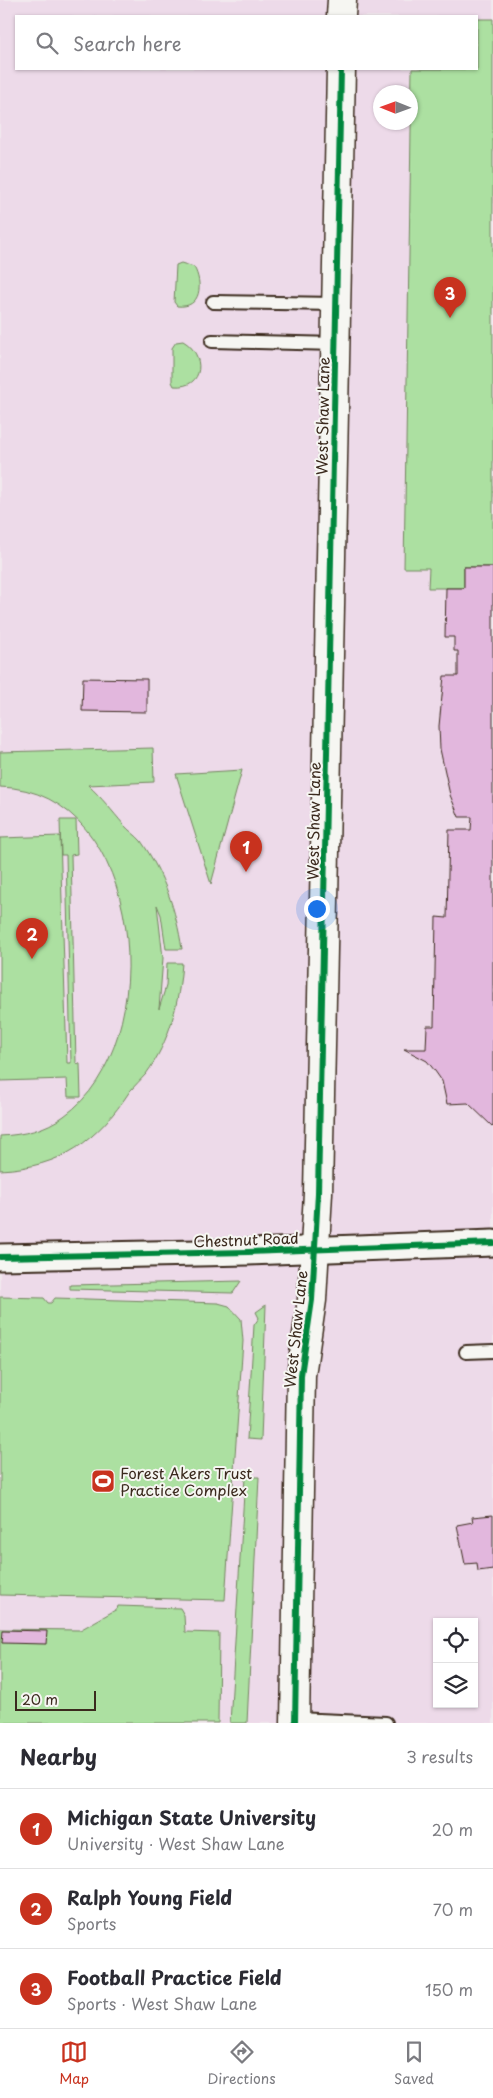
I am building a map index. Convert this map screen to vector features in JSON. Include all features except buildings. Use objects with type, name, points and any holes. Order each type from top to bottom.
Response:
[{"type":"street","points":[[342,0],[342,15]]},
{"type":"street","name":"West Shaw Lane","points":[[295,1721],[301,1375],[312,1300],[318,1183],[341,70]]},
{"type":"street","name":"Chestnut Road","points":[[0,1257],[493,1243]]},
{"type":"lane","points":[[213,302],[336,304]]},
{"type":"lane","points":[[212,341],[336,344]]},
{"type":"lane","points":[[466,1352],[493,1350]]},
{"type":"lane","points":[[295,1721],[386,1723]]},
{"type":"shaded area","points":[[0,0],[493,0],[493,1723],[0,1723]]},
{"type":"green space","points":[[478,19],[493,19],[493,567],[464,567],[464,588],[428,588],[429,568],[404,568],[411,130],[418,130],[418,85],[412,85],[412,70],[478,70]]},
{"type":"green space","points":[[181,263],[194,267],[199,280],[199,287],[196,299],[185,306],[177,306],[174,302],[176,265]]},
{"type":"green space","points":[[183,341],[196,354],[199,370],[197,377],[192,382],[174,386],[172,382],[172,348],[176,342]]},
{"type":"green space","points":[[153,748],[154,782],[88,785],[141,841],[156,866],[168,893],[182,949],[166,949],[161,915],[157,905],[163,958],[159,1009],[166,986],[167,963],[182,963],[176,1007],[167,1035],[146,1074],[91,1137],[60,1157],[22,1168],[0,1170],[0,1136],[34,1131],[57,1121],[97,1081],[118,1035],[128,981],[125,926],[112,873],[86,830],[49,799],[0,787],[0,752]]},
{"type":"green space","points":[[242,770],[211,884],[176,774]]},
{"type":"green space","points":[[60,820],[76,820],[77,854],[71,855],[76,1063],[80,1064],[81,1097],[68,1097],[67,1079],[0,1081],[0,838],[60,836],[67,1063],[71,1063],[66,855],[61,855]]},
{"type":"green space","points":[[241,1281],[233,1293],[70,1289],[70,1285]]},
{"type":"green space","name":"Forest Akers Trust Practice Complex","points":[[0,1297],[44,1298],[48,1303],[51,1303],[55,1298],[218,1303],[229,1306],[241,1319],[243,1341],[225,1600],[0,1595]]},
{"type":"green space","points":[[266,1305],[261,1440],[247,1439],[254,1325],[259,1318],[256,1312]]},
{"type":"green space","points":[[245,1477],[259,1477],[247,1723],[230,1723]]},
{"type":"green space","points":[[118,1606],[180,1608],[184,1615],[185,1632],[219,1633],[218,1723],[0,1723],[0,1629],[80,1630],[117,1609]]},
{"type":"cycle path","points":[[295,1723],[301,1375],[312,1300],[318,1193],[341,70]]},
{"type":"cycle path","points":[[0,1257],[248,1252],[493,1243]]},
{"type":"place","name":"Football Practice Field","points":[[450,318]]},
{"type":"place","name":"Michigan State University","points":[[246,872]]},
{"type":"place","name":"Ralph Young Field","points":[[32,959]]},
{"type":"place","name":"Forest Akers Trust Practice Complex","points":[[103,1481]]}]
